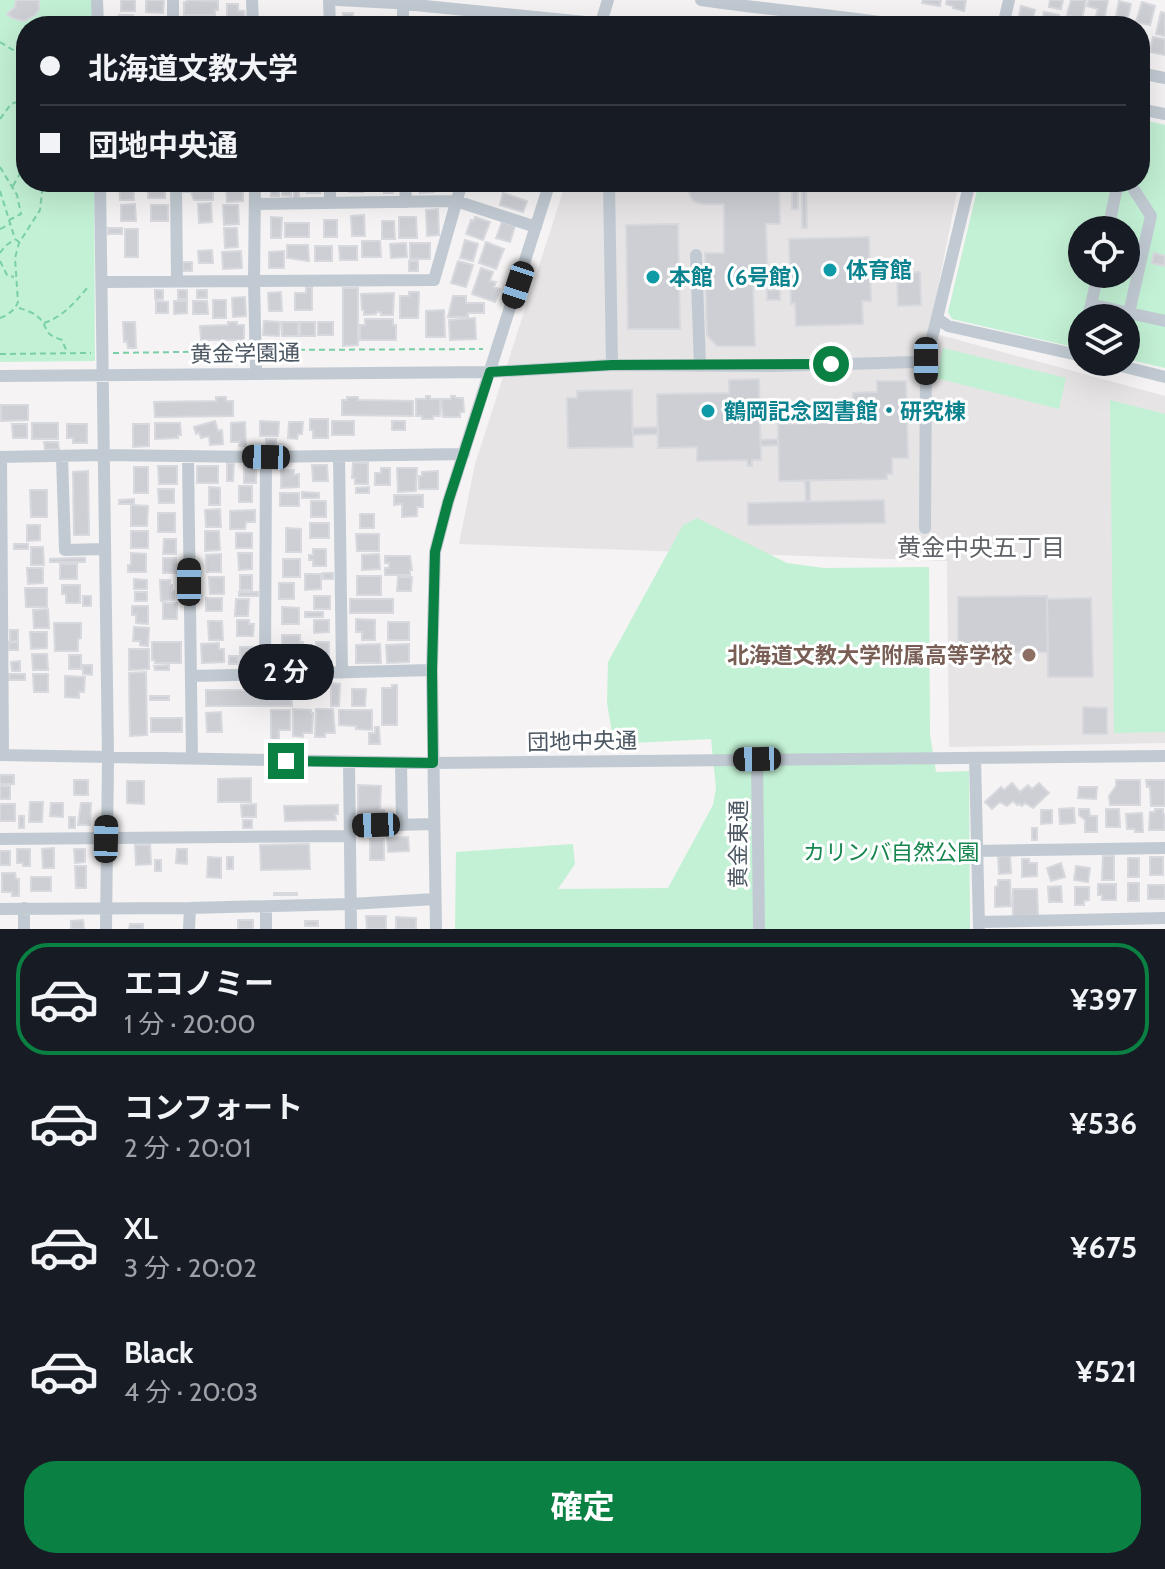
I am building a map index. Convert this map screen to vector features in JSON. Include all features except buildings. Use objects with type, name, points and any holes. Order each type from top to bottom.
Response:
[{"type":"street","points":[[338,0],[403,3],[488,16]]},
{"type":"street","points":[[701,0],[836,16]]},
{"type":"street","points":[[403,3],[403,16]]},
{"type":"street","points":[[100,192],[97,282],[102,353],[108,758],[106,929]]},
{"type":"street","points":[[176,192],[177,281]]},
{"type":"street","points":[[255,192],[256,373]]},
{"type":"street","points":[[330,192],[330,203]]},
{"type":"street","points":[[406,192],[406,202]]},
{"type":"street","points":[[97,282],[434,280],[459,192]]},
{"type":"street","points":[[436,929],[432,670],[435,552],[547,192]]},
{"type":"street","points":[[609,192],[612,365]]},
{"type":"street","points":[[925,528],[926,361],[968,192]]},
{"type":"street","points":[[1111,216],[1116,192]]},
{"type":"street","points":[[1131,304],[1151,216],[1135,192]]},
{"type":"street","points":[[256,204],[456,201],[536,227]]},
{"type":"street","points":[[696,255],[700,366]]},
{"type":"street","points":[[1091,304],[1095,288]]},
{"type":"street","points":[[1140,315],[1165,321]]},
{"type":"street","points":[[937,318],[948,326],[1068,350]]},
{"type":"street","name":"黄金学園通","points":[[0,376],[490,372],[612,365],[774,366],[926,361]]},
{"type":"street","points":[[1140,371],[1165,377]]},
{"type":"street","points":[[2,755],[0,457],[464,454]]},
{"type":"street","points":[[62,456],[65,550],[104,549]]},
{"type":"street","points":[[188,456],[192,759]]},
{"type":"street","points":[[339,456],[342,673]]},
{"type":"street","points":[[265,675],[266,457]]},
{"type":"street","points":[[191,676],[432,670]]},
{"type":"street","name":"団地中央通","points":[[2,755],[401,763],[1165,756]]},
{"type":"street","points":[[975,758],[979,926],[1130,924],[1165,918]]},
{"type":"street","name":"黄金東通","points":[[757,759],[759,929]]},
{"type":"street","points":[[349,762],[351,929]]},
{"type":"street","points":[[401,763],[402,825]]},
{"type":"street","points":[[0,839],[106,839],[350,831],[434,824]]},
{"type":"street","points":[[976,851],[1165,848]]},
{"type":"street","points":[[0,909],[266,907],[435,899]]},
{"type":"street","points":[[266,907],[266,929]]},
{"type":"street","points":[[24,908],[24,929]]},
{"type":"street","points":[[189,929],[190,908]]},
{"type":"path","points":[[0,119],[11,104],[16,102]]},
{"type":"path","points":[[0,167],[17,195],[21,214],[0,229]]},
{"type":"path","points":[[12,187],[16,180]]},
{"type":"path","points":[[0,318],[6,316],[18,302],[15,258],[19,243],[40,210],[42,192]]},
{"type":"path","points":[[0,194],[2,206],[19,243]]},
{"type":"path","points":[[0,217],[7,214]]},
{"type":"path","points":[[0,253],[15,239]]},
{"type":"path","points":[[0,261],[7,275],[15,277]]},
{"type":"path","points":[[43,323],[56,319],[97,282]]},
{"type":"path","points":[[16,307],[38,316],[45,330],[52,337],[62,340],[67,353]]},
{"type":"path","points":[[0,354],[485,349]]},
{"type":"shaded area","points":[[563,192],[957,192],[929,332],[1068,370],[1068,376],[1091,376],[1165,396],[1165,743],[949,747],[947,561],[459,544],[475,464]]},
{"type":"green space","points":[[0,0],[93,0],[93,16],[16,16],[16,192],[94,192],[95,361],[0,362]]},
{"type":"green space","points":[[1150,121],[1165,125],[1165,368],[1140,362],[1140,304],[1068,304],[1068,346],[952,319],[948,312],[977,192],[1150,192]]},
{"type":"green space","points":[[943,348],[1066,378],[1059,409],[936,378]]},
{"type":"green space","points":[[1110,400],[1165,414],[1165,732],[1114,733]]},
{"type":"green space","name":"カリンバ自然公園","points":[[697,518],[787,563],[824,568],[929,567],[930,734],[936,772],[969,771],[970,929],[455,929],[456,852],[573,844],[575,864],[558,889],[668,888],[713,805],[716,788],[711,739],[614,744],[607,703],[608,662],[683,525]]},
{"type":"place","name":"体育館","points":[[830,270]]},
{"type":"place","name":"本館（6号館）","points":[[653,277]]},
{"type":"place","name":"鶴岡記念図書館・研究棟","points":[[708,411]]},
{"type":"place","name":"北海道文教大学附属高等学校","points":[[1029,655]]},
{"type":"district","name":"黄金中央五丁目","points":[[981,548]]},
{"type":"route","points":[[286,761],[433,763],[435,552],[490,372],[612,365],[831,364]]}]
